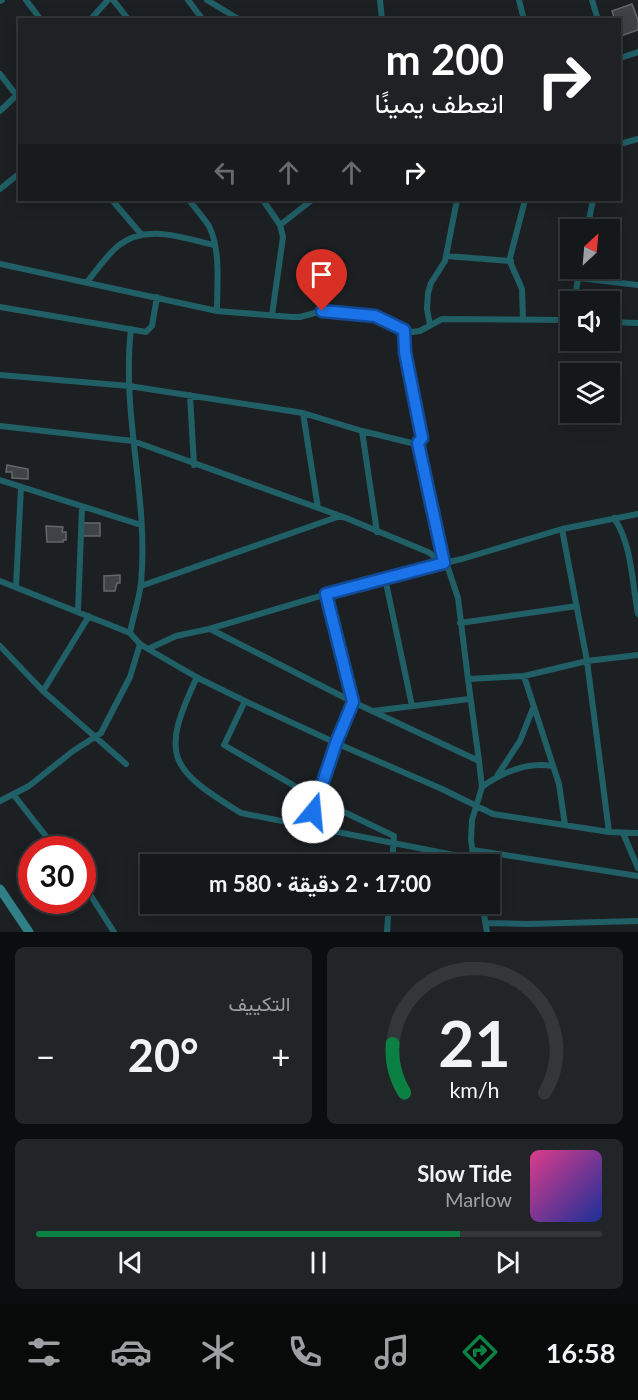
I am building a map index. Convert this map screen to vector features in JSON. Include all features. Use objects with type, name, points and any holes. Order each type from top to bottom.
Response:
[{"type":"street","points":[[26,0],[40,18]]},
{"type":"street","points":[[113,0],[127,18]]},
{"type":"street","points":[[188,0],[202,18]]},
{"type":"street","points":[[207,0],[237,18]]},
{"type":"street","points":[[380,0],[382,18]]},
{"type":"street","points":[[519,0],[524,18]]},
{"type":"street","points":[[592,0],[597,18]]},
{"type":"street","points":[[92,18],[105,1]]},
{"type":"street","points":[[621,58],[638,52]]},
{"type":"street","points":[[0,74],[18,94],[0,111]]},
{"type":"street","points":[[621,144],[638,139]]},
{"type":"street","points":[[0,189],[18,175]]},
{"type":"street","points":[[113,201],[141,234]]},
{"type":"street","points":[[190,201],[209,227],[214,245],[217,311]]},
{"type":"street","points":[[264,201],[280,225],[283,237],[272,315]]},
{"type":"street","points":[[280,225],[311,201]]},
{"type":"street","points":[[430,325],[427,309],[428,293],[446,256],[457,201]]},
{"type":"street","points":[[523,320],[522,290],[511,261],[525,201]]},
{"type":"street","points":[[589,219],[593,201]]},
{"type":"street","points":[[87,282],[119,245],[133,236],[163,234],[214,245]]},
{"type":"street","points":[[446,256],[511,261]]},
{"type":"street","points":[[0,264],[217,311],[300,317],[322,311],[369,315],[412,332],[442,319],[560,320]]},
{"type":"street","points":[[587,279],[638,285]]},
{"type":"street","points":[[0,307],[146,332],[151,329],[157,297]]},
{"type":"street","points":[[620,322],[638,323]]},
{"type":"street","points":[[130,633],[141,586],[141,525],[129,386],[128,359],[131,329]]},
{"type":"street","points":[[404,330],[405,352],[422,438],[418,443]]},
{"type":"street","points":[[0,375],[129,386],[303,413],[362,431],[418,443]]},
{"type":"street","points":[[190,395],[194,465]]},
{"type":"street","points":[[303,413],[318,508]]},
{"type":"street","points":[[0,426],[133,441],[340,516],[428,552],[444,563],[448,568],[458,598],[469,699],[482,787],[472,820],[473,854]]},
{"type":"street","points":[[362,431],[377,532]]},
{"type":"street","points":[[418,443],[444,563]]},
{"type":"street","points":[[0,480],[141,525]]},
{"type":"street","points":[[16,587],[21,487]]},
{"type":"street","points":[[78,611],[82,507]]},
{"type":"street","points":[[148,649],[176,636],[209,629],[326,594],[462,560],[562,529],[638,514]]},
{"type":"street","points":[[141,586],[340,516]]},
{"type":"street","points":[[614,518],[626,547],[635,586],[638,614]]},
{"type":"street","points":[[562,529],[587,661],[609,832]]},
{"type":"street","points":[[386,578],[412,706]]},
{"type":"street","points":[[0,581],[130,633],[148,649],[245,701],[493,814],[609,832],[638,833]]},
{"type":"street","points":[[309,826],[336,743],[353,702],[326,594]]},
{"type":"street","points":[[460,622],[577,606]]},
{"type":"street","points":[[43,691],[89,616]]},
{"type":"street","points":[[209,629],[353,702],[479,761]]},
{"type":"street","points":[[0,801],[30,786],[106,726],[130,677],[140,644]]},
{"type":"street","points":[[0,646],[43,691],[126,764]]},
{"type":"street","points":[[468,679],[524,676],[587,661],[638,655]]},
{"type":"street","points":[[524,676],[559,784],[565,825]]},
{"type":"street","points":[[197,677],[176,727],[174,745],[182,768],[195,781],[242,813],[444,854]]},
{"type":"street","points":[[373,711],[469,699]]},
{"type":"street","points":[[245,701],[224,745],[317,799],[394,836],[392,854]]},
{"type":"street","points":[[497,776],[519,741],[533,708]]},
{"type":"street","points":[[482,787],[497,776],[539,764],[552,766]]},
{"type":"street","points":[[13,794],[46,836]]},
{"type":"street","points":[[623,833],[638,868]]},
{"type":"street","points":[[473,850],[638,876]]},
{"type":"street","points":[[0,889],[29,932]]},
{"type":"street","points":[[96,904],[114,932]]},
{"type":"street","points":[[387,932],[388,914]]},
{"type":"street","points":[[484,914],[487,932]]},
{"type":"street","points":[[486,923],[638,921]]},
{"type":"building","points":[[632,4],[638,20],[638,30],[621,36],[621,18],[614,18],[612,11]]},
{"type":"building","points":[[7,465],[28,469],[28,479],[12,478],[12,472],[6,472]]},
{"type":"building","points":[[81,523],[100,523],[100,536],[81,536]]},
{"type":"building","points":[[46,526],[63,527],[62,532],[66,532],[66,540],[47,542]]},
{"type":"building","points":[[120,575],[120,583],[117,583],[115,591],[104,591],[104,576]]},
{"type":"route","points":[[313,812],[336,743],[353,702],[326,594],[444,563],[418,443],[422,438],[405,352],[404,330],[375,316],[322,311]]}]
